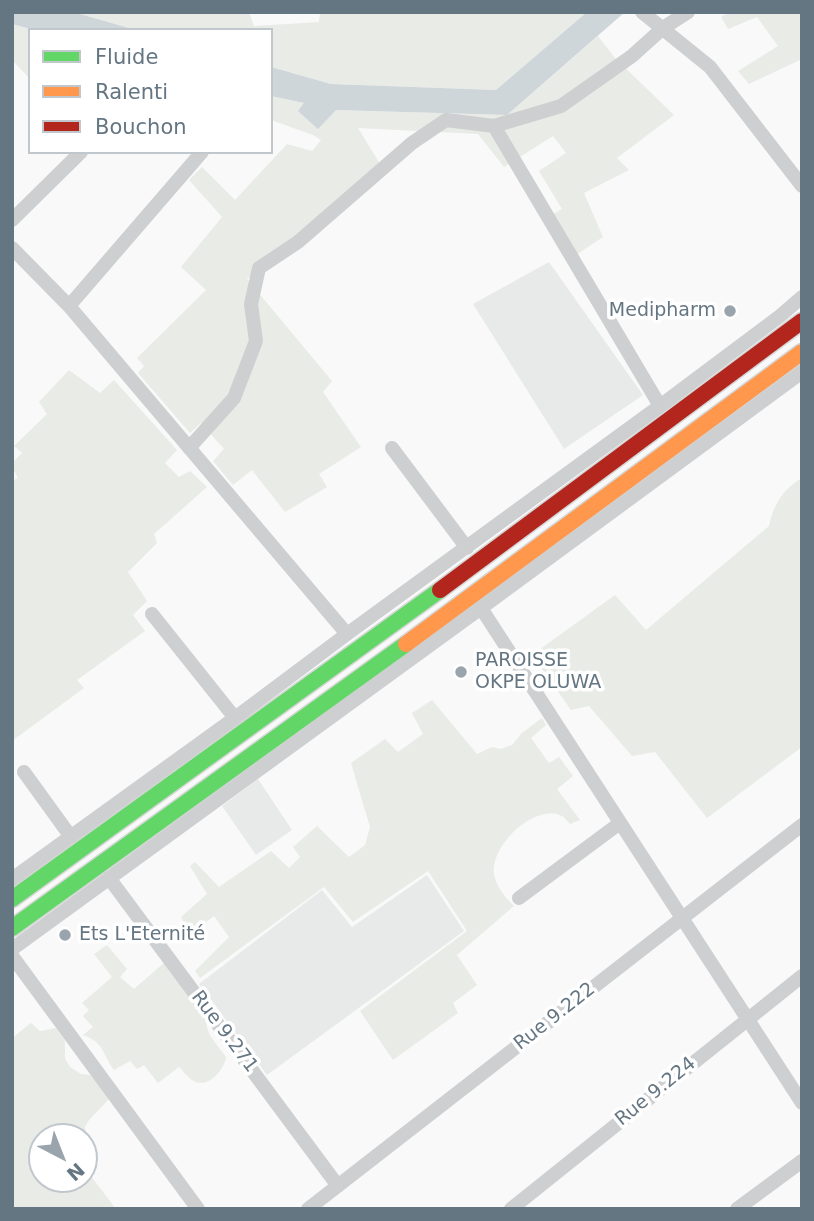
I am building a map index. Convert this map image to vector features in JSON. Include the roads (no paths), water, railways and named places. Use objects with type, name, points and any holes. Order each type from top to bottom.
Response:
[{"type":"highway","points":[[12,899],[460,576],[802,321]]},
{"type":"highway","points":[[12,928],[473,595],[802,352]]},
{"type":"street","points":[[642,12],[710,67],[802,186]]},
{"type":"street","points":[[189,448],[234,398],[257,341],[251,304],[259,268],[299,242],[412,143],[446,120],[494,126],[561,106],[632,56],[663,27],[688,12]]},
{"type":"street","points":[[494,126],[660,406]]},
{"type":"street","points":[[12,220],[78,154]]},
{"type":"street","points":[[69,306],[200,154]]},
{"type":"street","points":[[12,248],[69,306],[347,634]]},
{"type":"street","points":[[12,879],[235,719],[802,298]]},
{"type":"street","points":[[12,949],[800,376]]},
{"type":"street","points":[[392,449],[467,548]]},
{"type":"street","points":[[481,608],[802,1103]]},
{"type":"street","points":[[152,614],[235,719]]},
{"type":"street","points":[[24,772],[71,837]]},
{"type":"street","points":[[519,898],[620,823]]},
{"type":"street","name":"Rue 9.222","points":[[308,1209],[802,825]]},
{"type":"street","name":"Rue 9.271","points":[[109,878],[338,1186]]},
{"type":"street","points":[[12,956],[198,1209]]},
{"type":"street","name":"Rue 9.224","points":[[511,1209],[802,976]]},
{"type":"street","points":[[737,1209],[802,1160]]},
{"type":"place","name":"Medipharm","points":[[730,311]]},
{"type":"place","name":"PAROISSE OKPE OLUWA","points":[[461,672]]},
{"type":"place","name":"Ets L'Eternité","points":[[65,935]]}]
